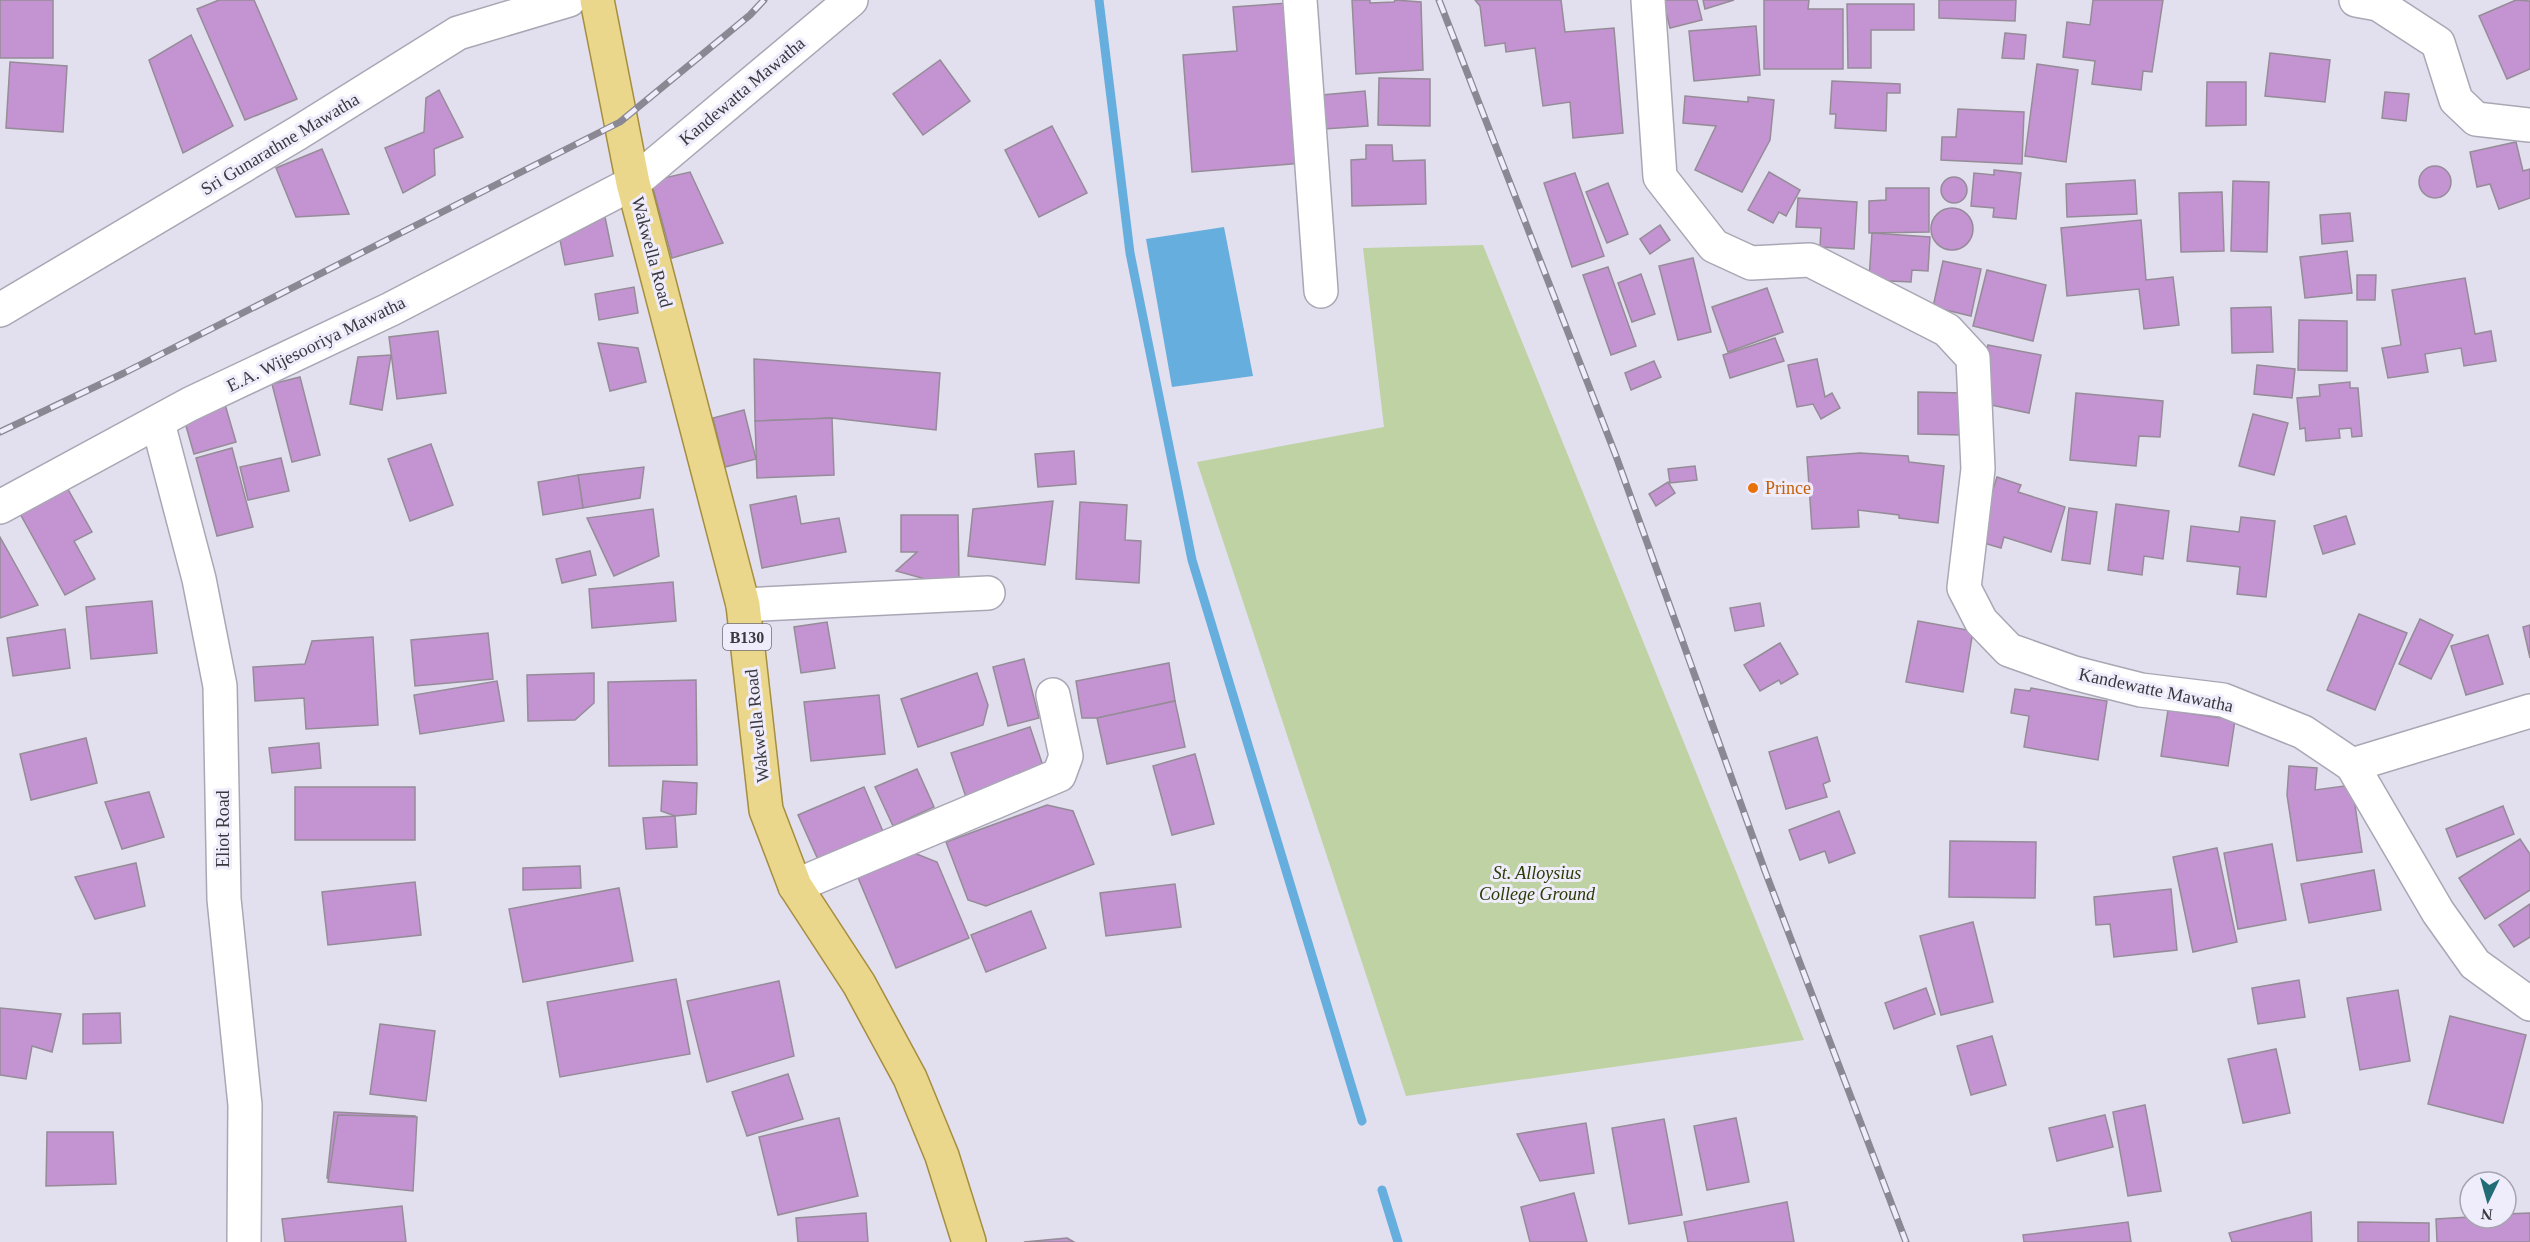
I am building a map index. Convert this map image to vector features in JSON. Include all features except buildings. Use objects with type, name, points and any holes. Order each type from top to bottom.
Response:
[{"type":"main road","name":"Wakwella Road","points":[[597,0],[633,183],[743,605],[766,810],[795,886],[859,984],[910,1078],[942,1156],[969,1242]]},
{"type":"street","name":"Sri Gunarathne Mawatha","points":[[0,310],[298,134],[458,33],[569,0]]},
{"type":"street","name":"Kandewatta Mawatha","points":[[633,183],[851,0]]},
{"type":"street","points":[[1300,0],[1321,291]]},
{"type":"street","name":"Kandewatte Mawatha","points":[[1648,0],[1660,177],[1714,246],[1751,263],[1810,260],[1947,330],[1973,358],[1978,469],[1964,588],[1981,621],[2009,650],[2073,673],[2141,690],[2223,700],[2303,732],[2352,765],[2438,912],[2475,964],[2530,1004]]},
{"type":"street","points":[[2356,0],[2378,4],[2438,43],[2456,100],[2476,119],[2530,125]]},
{"type":"street","name":"E.A. Wijesooriya Mawatha","points":[[0,507],[190,404],[391,309],[633,183]]},
{"type":"street","name":"Eliot Road","points":[[158,423],[199,579],[220,686],[224,899],[245,1105],[244,1242]]},
{"type":"street","points":[[743,605],[988,593]]},
{"type":"street","points":[[795,886],[1059,775],[1066,756],[1053,696]]},
{"type":"street","points":[[2352,765],[2530,711]]},
{"type":"green space","name":"St. Alloysius College Ground","points":[[1483,245],[1804,1040],[1406,1096],[1197,462],[1384,427],[1363,248]]},
{"type":"water","points":[[1224,227],[1253,376],[1172,387],[1146,239]]},
{"type":"waterway","points":[[1099,0],[1130,253],[1192,560],[1362,1121]]},
{"type":"waterway","points":[[1382,1190],[1398,1242]]},
{"type":"railway","points":[[0,432],[124,373],[620,122],[750,15],[764,0]]},
{"type":"railway","points":[[1439,0],[1616,456],[1765,871],[1906,1242]]},
{"type":"place","name":"Prince","points":[[1753,488]]}]
